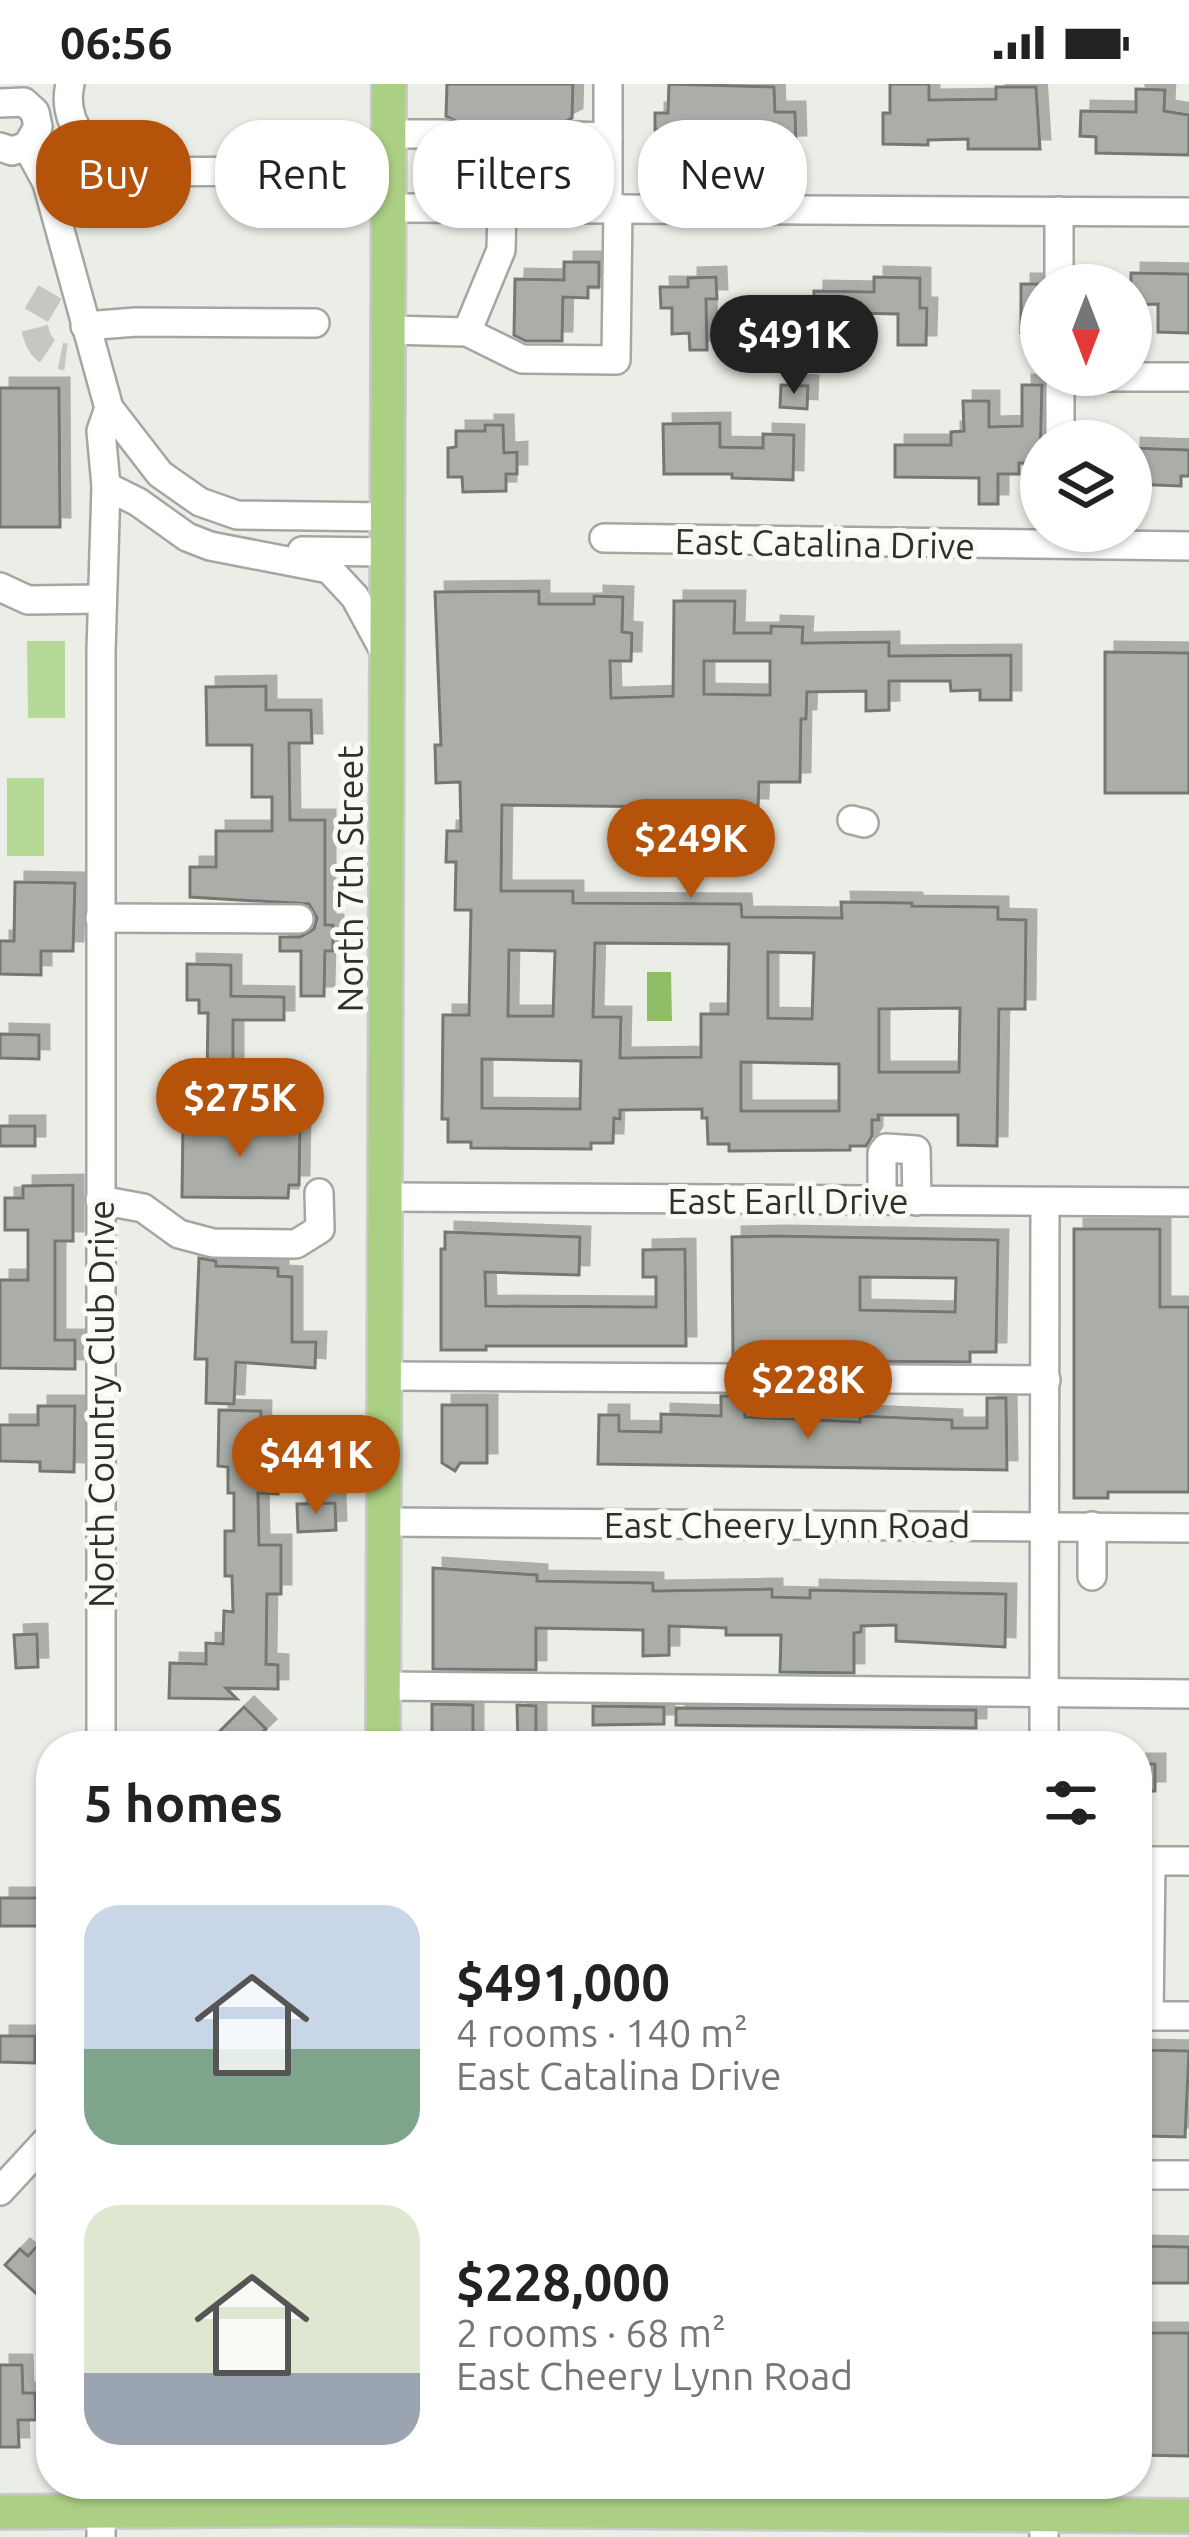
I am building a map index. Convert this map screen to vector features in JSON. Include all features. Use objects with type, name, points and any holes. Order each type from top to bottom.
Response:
[{"type":"main road","name":"North 7th Street","points":[[389,84],[389,120]]},
{"type":"main road","name":"North 7th Street","points":[[383,1731],[389,134]]},
{"type":"main road","points":[[0,2512],[101,2524],[555,2499]]},
{"type":"main road","points":[[590,2499],[624,2524],[1044,2512],[1189,2516]]},
{"type":"street","points":[[70,84],[67,109],[71,120]]},
{"type":"street","points":[[608,84],[608,120]]},
{"type":"street","points":[[14,147],[38,127],[35,112],[18,96]]},
{"type":"street","points":[[389,134],[413,134]]},
{"type":"street","name":"North Country Club Drive","points":[[14,147],[36,171]]},
{"type":"street","points":[[390,208],[413,208]]},
{"type":"street","points":[[614,208],[1189,212]]},
{"type":"street","points":[[1058,211],[1059,264]]},
{"type":"street","name":"North Country Club Drive","points":[[53,228],[61,286],[85,326],[80,356],[109,408],[160,474],[217,509],[388,534]]},
{"type":"street","points":[[467,332],[501,250],[502,228]]},
{"type":"street","points":[[389,330],[467,332],[522,358],[616,360],[613,228]]},
{"type":"street","points":[[85,326],[315,323]]},
{"type":"street","points":[[1152,377],[1189,377]]},
{"type":"street","name":"North Country Club Drive","points":[[101,1731],[101,599],[106,486],[101,431],[109,408]]},
{"type":"street","points":[[138,502],[160,474]]},
{"type":"street","points":[[106,486],[204,544],[315,563],[338,575],[388,657]]},
{"type":"street","points":[[204,544],[217,509]]},
{"type":"street","points":[[269,556],[388,534]]},
{"type":"street","name":"East Catalina Drive","points":[[604,538],[1020,538]]},
{"type":"street","name":"East Catalina Drive","points":[[1152,544],[1189,546]]},
{"type":"street","points":[[0,587],[28,600],[101,599]]},
{"type":"street","points":[[100,918],[299,919]]},
{"type":"street","points":[[882,1201],[882,1153],[886,1148],[916,1150],[917,1201]]},
{"type":"street","points":[[100,1200],[143,1208],[179,1234],[213,1243],[296,1244],[320,1229],[319,1192]]},
{"type":"street","name":"East Earll Drive","points":[[388,1196],[1189,1202]]},
{"type":"street","points":[[1045,1202],[1045,1731]]},
{"type":"street","points":[[386,1376],[1046,1380]]},
{"type":"street","name":"East Cheery Lynn Road","points":[[385,1522],[1189,1528]]},
{"type":"street","points":[[1092,1526],[1092,1576]]},
{"type":"street","points":[[383,1686],[1189,1694]]},
{"type":"street","points":[[1152,1861],[1189,1861]]},
{"type":"street","points":[[1152,2016],[1189,2016]]},
{"type":"street","points":[[0,2191],[36,2152]]},
{"type":"street","points":[[1152,2175],[1189,2175]]},
{"type":"shaded area","points":[[27,641],[65,641],[65,718],[28,718]]},
{"type":"shaded area","points":[[7,778],[44,778],[44,856],[7,856]]},
{"type":"shaded area","points":[[647,972],[671,972],[672,1021],[647,1021]]},
{"type":"building","points":[[447,84],[573,84],[568,120],[454,120],[446,116]]},
{"type":"building","points":[[669,84],[774,87],[775,112],[795,112],[795,120],[655,120],[655,113],[668,113]]},
{"type":"building","points":[[890,84],[929,84],[929,100],[996,99],[996,87],[1036,87],[1040,149],[968,149],[968,139],[928,140],[928,145],[883,144]]},
{"type":"building","points":[[1136,89],[1165,90],[1164,111],[1189,115],[1189,155],[1096,153],[1096,137],[1080,136],[1081,111],[1136,112]]},
{"type":"building","points":[[564,262],[599,262],[599,287],[588,287],[588,298],[563,297],[562,341],[526,341],[514,335],[515,279],[564,280]]},
{"type":"building","points":[[1152,273],[1189,274],[1189,333],[1158,332],[1158,304],[1152,304]]},
{"type":"building","points":[[716,277],[717,299],[706,299],[707,350],[690,350],[689,333],[672,334],[672,308],[661,308],[660,287],[688,287],[688,278]]},
{"type":"building","points":[[874,277],[920,278],[920,308],[927,308],[926,345],[898,345],[898,314],[854,313],[854,327],[813,326],[814,291],[874,292]]},
{"type":"building","points":[[781,385],[808,386],[807,409],[780,407]]},
{"type":"building","points":[[0,388],[59,388],[60,527],[0,527]]},
{"type":"building","points":[[1022,396],[1042,396],[1041,420],[1022,420]]},
{"type":"building","points":[[963,401],[989,401],[989,427],[1020,426],[1019,474],[998,474],[998,504],[979,504],[979,478],[895,477],[895,445],[951,445],[951,432],[964,431]]},
{"type":"building","points":[[720,423],[720,447],[763,448],[763,434],[794,435],[793,480],[664,474],[663,424]]},
{"type":"building","points":[[485,425],[503,425],[504,453],[517,452],[517,474],[506,474],[506,491],[463,492],[462,477],[448,477],[448,448],[456,447],[456,431],[485,431]]},
{"type":"building","points":[[1152,449],[1189,450],[1189,476],[1181,476],[1181,486],[1152,485]]},
{"type":"building","points":[[539,591],[539,604],[594,604],[594,596],[623,597],[622,632],[632,633],[631,661],[610,661],[611,698],[673,696],[674,601],[735,601],[734,633],[771,633],[771,626],[803,627],[802,643],[889,642],[889,656],[1011,655],[1011,700],[980,700],[980,690],[951,691],[950,681],[889,681],[889,710],[866,711],[866,691],[807,692],[806,719],[801,719],[800,782],[759,782],[758,808],[502,805],[501,891],[573,891],[573,903],[741,904],[742,917],[842,918],[841,902],[998,907],[998,919],[1026,920],[1025,1009],[999,1009],[997,1146],[958,1145],[958,1115],[878,1115],[879,1120],[872,1120],[866,1146],[850,1146],[850,1150],[729,1151],[729,1144],[708,1144],[702,1109],[620,1110],[620,1119],[614,1118],[613,1143],[591,1143],[591,1149],[471,1148],[471,1142],[448,1142],[448,1119],[442,1119],[443,1015],[469,1015],[471,910],[455,910],[456,862],[446,862],[447,831],[461,831],[460,782],[436,783],[435,745],[441,745],[435,592]],"holes":[[[704,661],[770,661],[770,695],[704,694]],[[595,943],[729,944],[728,1014],[701,1014],[701,1057],[620,1058],[621,1017],[593,1017]],[[509,950],[555,951],[553,1016],[508,1016]],[[768,952],[814,953],[812,1019],[768,1018]],[[960,1008],[959,1072],[879,1072],[879,1009]],[[482,1059],[581,1061],[580,1109],[482,1108]],[[741,1062],[839,1064],[839,1111],[741,1111]]]},
{"type":"building","points":[[1105,652],[1189,653],[1189,793],[1105,793]]},
{"type":"building","points":[[266,686],[266,710],[311,710],[312,743],[289,743],[290,820],[325,820],[325,925],[333,925],[333,951],[325,951],[324,996],[301,996],[301,951],[280,951],[280,937],[300,937],[314,929],[317,918],[309,904],[190,897],[190,867],[216,867],[216,831],[272,831],[272,797],[252,797],[252,745],[207,745],[206,687]]},
{"type":"building","points":[[15,882],[75,883],[73,951],[41,951],[41,975],[0,974],[0,941],[14,941]]},
{"type":"building","points":[[187,964],[231,965],[231,996],[284,997],[284,1020],[233,1020],[233,1080],[207,1080],[208,1013],[199,1013],[199,1000],[187,1000]]},
{"type":"building","points":[[0,1034],[39,1035],[39,1059],[0,1058]]},
{"type":"building","points":[[183,1123],[300,1125],[299,1185],[289,1185],[288,1198],[182,1197]]},
{"type":"building","points":[[0,1126],[35,1126],[35,1146],[0,1146]]},
{"type":"building","points":[[73,1185],[73,1241],[55,1241],[55,1340],[75,1340],[75,1369],[0,1368],[0,1280],[28,1280],[28,1230],[5,1230],[5,1198],[23,1198],[23,1186]]},
{"type":"building","points":[[1074,1229],[1160,1229],[1160,1307],[1189,1307],[1189,1492],[1108,1492],[1108,1498],[1074,1498]]},
{"type":"building","points":[[445,1232],[580,1237],[579,1275],[485,1272],[486,1306],[656,1307],[656,1277],[643,1277],[643,1250],[685,1249],[686,1346],[441,1350]]},
{"type":"building","points":[[732,1237],[998,1240],[996,1352],[970,1352],[970,1362],[733,1360]],"holes":[[[860,1277],[956,1278],[955,1312],[860,1310]]]},
{"type":"building","points":[[199,1258],[216,1261],[216,1266],[278,1268],[278,1276],[292,1277],[292,1342],[316,1342],[315,1368],[236,1362],[234,1404],[206,1403],[207,1359],[195,1359]]},
{"type":"building","points":[[721,1396],[744,1396],[745,1417],[952,1420],[952,1428],[987,1428],[987,1398],[1006,1398],[1007,1470],[598,1464],[599,1415],[619,1415],[619,1431],[661,1432],[661,1414],[721,1416]]},
{"type":"building","points":[[442,1405],[487,1405],[487,1463],[460,1463],[455,1471],[442,1463]]},
{"type":"building","points":[[38,1406],[75,1406],[74,1472],[40,1471],[40,1462],[0,1461],[0,1425],[38,1425]]},
{"type":"building","points":[[219,1410],[261,1411],[260,1456],[279,1456],[278,1494],[258,1493],[259,1545],[281,1545],[281,1594],[267,1594],[266,1664],[278,1665],[278,1689],[226,1688],[237,1699],[169,1698],[170,1663],[206,1664],[206,1643],[223,1644],[224,1611],[233,1612],[232,1576],[225,1576],[225,1531],[234,1531],[234,1493],[228,1493],[228,1467],[218,1466]]},
{"type":"building","points":[[335,1503],[336,1530],[298,1532],[297,1504]]},
{"type":"building","points":[[433,1568],[537,1575],[537,1581],[653,1583],[653,1591],[772,1589],[772,1597],[810,1598],[810,1590],[1006,1594],[1005,1647],[896,1641],[896,1625],[861,1626],[861,1632],[854,1633],[854,1673],[780,1672],[781,1635],[726,1635],[726,1628],[669,1626],[669,1655],[643,1656],[643,1630],[536,1628],[536,1670],[433,1669]]},
{"type":"building","points":[[37,1634],[38,1667],[16,1668],[14,1635]]},
{"type":"building","points":[[432,1704],[473,1705],[473,1731],[432,1731]]},
{"type":"building","points":[[517,1705],[536,1706],[536,1731],[518,1731]]},
{"type":"building","points":[[593,1706],[664,1707],[664,1724],[593,1725]]},
{"type":"building","points":[[244,1707],[266,1729],[264,1731],[220,1731]]},
{"type":"building","points":[[676,1708],[976,1710],[976,1728],[676,1725]]},
{"type":"building","points":[[0,1898],[36,1898],[36,1926],[0,1926]]},
{"type":"building","points":[[0,2036],[35,2036],[35,2063],[0,2062]]},
{"type":"building","points":[[1152,2050],[1189,2051],[1185,2137],[1152,2136]]},
{"type":"building","points":[[1152,2246],[1189,2247],[1189,2283],[1152,2283]]},
{"type":"building","points":[[36,2247],[36,2293],[5,2265],[20,2249],[28,2256]]},
{"type":"building","points":[[1152,2333],[1189,2333],[1189,2456],[1152,2455]]},
{"type":"building","points":[[0,2365],[22,2365],[23,2393],[35,2393],[36,2420],[18,2420],[19,2447],[0,2447]]},
{"type":"tunnel","points":[[50,292],[33,321],[46,350],[66,357]]}]
